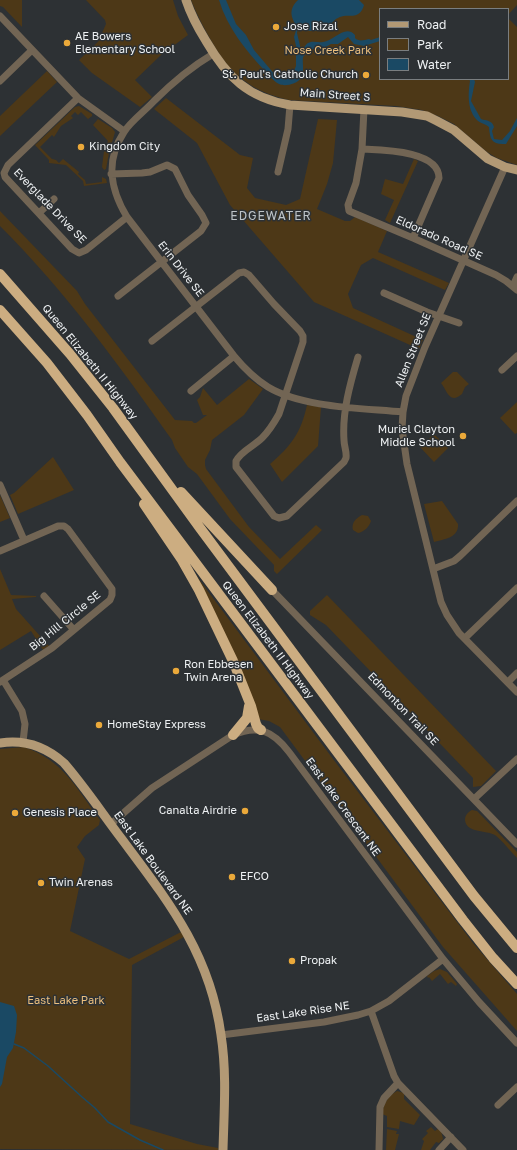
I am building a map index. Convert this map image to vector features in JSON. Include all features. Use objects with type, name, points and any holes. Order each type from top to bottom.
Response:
[{"type":"highway","name":"Queen Elizabeth II Highway","points":[[0,274],[70,354],[113,408],[153,461],[200,528],[474,896],[517,948]]},
{"type":"highway","name":"Queen Elizabeth II Highway","points":[[0,310],[46,363],[87,415],[120,462],[463,920],[493,958],[517,984]]},
{"type":"highway","points":[[153,461],[272,590]]},
{"type":"highway","points":[[120,462],[133,488],[182,560],[199,590],[223,638],[247,694],[256,724],[261,730]]},
{"type":"highway","points":[[233,735],[249,714],[247,694]]},
{"type":"main road","name":"Main Street S","points":[[186,0],[194,20],[213,54],[225,70],[248,90],[260,97],[278,103],[413,113],[437,121],[454,130],[488,159],[505,167],[517,170]]},
{"type":"main road","name":"East Lake Boulevard NE","points":[[0,743],[23,742],[40,746],[64,763],[164,896],[187,933],[198,954],[208,980],[221,1035],[225,1079],[223,1150]]},
{"type":"street","points":[[0,16],[78,98],[124,130]]},
{"type":"street","points":[[0,81],[32,50]]},
{"type":"street","name":"Erin Drive SE","points":[[213,54],[180,77],[124,130],[114,155],[111,174],[118,203],[161,262],[234,356],[260,381],[276,391],[286,395],[314,402],[403,412]]},
{"type":"street","name":"Everglade Drive SE","points":[[78,98],[8,165],[4,173],[7,181],[72,249],[79,253],[86,250],[127,217]]},
{"type":"street","points":[[278,172],[288,129],[290,104]]},
{"type":"street","name":"Eldorado Road SE","points":[[364,109],[362,149],[356,183],[348,205],[348,213],[413,238],[463,260],[496,276],[515,288]]},
{"type":"street","points":[[362,149],[403,152],[414,155],[428,162],[439,173],[439,178],[413,238]]},
{"type":"street","points":[[111,174],[142,173],[150,172],[164,166],[172,167],[175,169],[188,195],[206,223],[201,231],[118,296]]},
{"type":"street","name":"Allen Street SE","points":[[505,167],[438,316],[411,382],[406,396],[402,429],[407,464],[440,602],[453,625],[517,692]]},
{"type":"street","points":[[39,213],[54,199]]},
{"type":"street","points":[[152,341],[239,273],[244,272],[250,275],[274,304],[300,331],[303,336],[303,342],[279,414],[262,438],[239,456],[236,461],[236,467],[276,518],[283,518],[287,516],[345,461],[347,454],[344,440],[345,406],[358,357]]},
{"type":"street","points":[[515,288],[517,277]]},
{"type":"street","points":[[384,293],[438,316],[459,323]]},
{"type":"street","points":[[191,391],[234,356]]},
{"type":"street","points":[[502,370],[517,356]]},
{"type":"street","points":[[0,485],[24,540]]},
{"type":"street","points":[[433,569],[454,561],[517,502]]},
{"type":"street","name":"Big Hill Circle SE","points":[[0,551],[58,526],[66,528],[112,589],[110,600],[52,648],[2,681]]},
{"type":"street","points":[[465,638],[517,588]]},
{"type":"street","name":"Edmonton Trail SE","points":[[272,590],[517,844]]},
{"type":"street","points":[[44,596],[74,630]]},
{"type":"street","points":[[508,682],[517,673]]},
{"type":"street","points":[[2,681],[22,711],[25,724],[23,742]]},
{"type":"street","points":[[111,824],[152,788],[233,735],[246,730],[261,730]]},
{"type":"street","name":"East Lake Crescent NE","points":[[261,730],[272,734],[289,752],[443,959],[517,1043]]},
{"type":"street","points":[[474,799],[517,759]]},
{"type":"street","name":"East Lake Rise NE","points":[[221,1035],[332,1021],[371,1011],[400,993],[443,959]]},
{"type":"street","points":[[371,1011],[394,1076],[398,1083],[463,1150]]},
{"type":"street","points":[[379,1150],[380,1107],[384,1098],[398,1083]]},
{"type":"street","points":[[498,1105],[517,1088]]},
{"type":"street","points":[[439,1150],[451,1138]]},
{"type":"green space","points":[[0,0],[22,0],[22,27],[3,7],[0,6]]},
{"type":"green space","points":[[86,0],[173,0],[178,16],[188,35],[161,55],[135,80],[152,97],[140,107],[92,73],[79,60],[104,36],[102,33],[106,24],[105,20]]},
{"type":"green space","name":"Nose Creek Park","points":[[191,0],[517,0],[517,5],[509,14],[509,8],[379,8],[379,80],[509,80],[509,19],[517,27],[517,165],[497,158],[487,152],[454,124],[422,110],[396,106],[289,100],[264,92],[243,80],[227,64],[219,54],[203,27]]},
{"type":"green space","points":[[47,71],[57,82],[0,136],[0,116]]},
{"type":"green space","points":[[166,98],[240,155],[253,158],[247,188],[255,198],[286,205],[300,199],[318,119],[337,120],[333,163],[327,184],[317,209],[345,221],[350,221],[355,217],[387,231],[378,252],[449,283],[445,290],[373,258],[361,265],[348,294],[353,308],[423,340],[419,349],[314,302],[230,205],[197,143],[154,109]]},
{"type":"green space","points":[[79,106],[92,114],[92,116],[88,119],[81,112],[78,115],[75,112],[71,116],[73,118],[61,126],[54,137],[52,135],[40,147],[52,159],[59,163],[63,159],[79,172],[78,174],[85,180],[86,184],[102,182],[102,177],[106,179],[107,183],[84,186],[83,181],[66,165],[49,163],[49,160],[35,145],[75,107]]},
{"type":"green space","points":[[98,119],[112,128],[115,132],[106,169],[104,170],[102,167],[104,151],[108,141],[93,125]]},
{"type":"green space","points":[[414,159],[418,161],[390,223],[385,220],[394,200],[381,194],[385,179],[403,184]]},
{"type":"green space","points":[[0,211],[77,291],[85,304],[175,420],[192,421],[196,423],[207,415],[203,415],[197,400],[200,397],[203,388],[217,405],[249,379],[263,389],[244,415],[212,440],[210,450],[205,460],[205,465],[206,469],[249,527],[280,559],[316,525],[322,530],[277,574],[274,571],[274,565],[230,519],[197,474],[188,467],[175,448],[172,440],[132,384],[69,302],[0,226]]},
{"type":"green space","points":[[453,372],[457,372],[469,384],[465,387],[462,394],[454,398],[449,395],[441,383]]},
{"type":"green space","points":[[517,402],[517,433],[515,434],[500,418]]},
{"type":"green space","points":[[307,405],[321,407],[318,446],[282,482],[270,464],[284,451],[294,438],[302,424]]},
{"type":"green space","points":[[434,434],[448,448],[434,462],[420,447]]},
{"type":"green space","points":[[53,457],[74,490],[18,514],[10,495]]},
{"type":"green space","points":[[0,495],[10,518],[0,522]]},
{"type":"green space","points":[[442,501],[458,524],[458,529],[450,537],[434,542],[424,504]]},
{"type":"green space","points":[[362,515],[368,516],[371,521],[366,529],[358,533],[353,530],[353,523]]},
{"type":"green space","points":[[0,569],[11,595],[36,596],[12,599],[16,609],[49,646],[43,650],[31,631],[0,650]]},
{"type":"green space","points":[[195,574],[473,943],[517,994],[517,1031],[443,947],[280,727],[269,721],[258,719]]},
{"type":"green space","points":[[327,595],[496,771],[481,786],[473,787],[473,778],[326,625],[310,615],[310,611]]},
{"type":"green space","name":"East Lake Park","points":[[24,747],[38,753],[59,768],[76,787],[100,820],[99,825],[85,836],[77,847],[85,859],[70,931],[129,959],[181,932],[184,937],[132,965],[130,1124],[197,1144],[218,1148],[218,1150],[0,1149],[0,749]]},
{"type":"green space","points":[[472,810],[477,811],[517,852],[517,858],[495,835],[473,829],[466,824],[465,818]]},
{"type":"green space","points":[[440,969],[447,972],[457,984],[456,986],[451,982],[448,984],[440,974],[432,981],[429,977],[428,978],[427,976]]},
{"type":"green space","points":[[397,1091],[404,1093],[404,1099],[420,1115],[414,1125],[400,1121],[399,1129],[387,1127],[387,1116],[382,1114],[386,1101]]},
{"type":"green space","points":[[431,1127],[435,1131],[438,1129],[441,1131],[443,1139],[439,1143],[436,1142],[430,1150],[421,1150],[424,1141],[422,1139],[428,1133],[426,1131]]},
{"type":"green space","points":[[387,1129],[397,1131],[396,1134],[399,1134],[395,1150],[386,1150]]},
{"type":"water","points":[[219,0],[226,0],[236,24],[246,35],[254,50],[276,76],[291,77],[296,66],[296,46],[294,37],[297,27],[293,20],[292,10],[298,0],[359,0],[364,5],[362,10],[356,15],[342,16],[323,29],[311,31],[298,28],[297,33],[301,50],[310,42],[327,41],[347,31],[355,35],[355,38],[358,40],[371,40],[379,37],[379,41],[364,46],[354,44],[348,37],[338,44],[331,44],[322,49],[311,49],[303,57],[303,71],[301,78],[294,83],[282,85],[271,78],[244,47],[222,10]]},
{"type":"water","points":[[474,80],[475,82],[471,101],[481,119],[492,123],[494,127],[492,131],[494,139],[502,140],[510,131],[517,118],[517,126],[506,144],[498,144],[493,141],[490,135],[489,127],[474,117],[469,102],[470,81]]},
{"type":"water","points":[[0,1002],[14,1006],[17,1015],[13,1048],[7,1057],[2,1084],[0,1087]]},
{"type":"waterway","points":[[14,1044],[24,1048],[48,1066],[95,1108],[108,1122],[140,1140],[163,1150]]},
{"type":"place","name":"Jose Rizal","points":[[276,27]]},
{"type":"place","name":"AE Bowers Elementary School","points":[[67,43]]},
{"type":"place","name":"St. Paul's Catholic Church","points":[[366,75]]},
{"type":"place","name":"Kingdom City","points":[[81,147]]},
{"type":"place","name":"Muriel Clayton Middle School","points":[[463,436]]},
{"type":"place","name":"Ron Ebbesen Twin Arena","points":[[176,671]]},
{"type":"place","name":"HomeStay Express","points":[[99,725]]},
{"type":"place","name":"Canalta Airdrie","points":[[245,811]]},
{"type":"place","name":"Genesis Place","points":[[15,813]]},
{"type":"place","name":"EFCO","points":[[232,877]]},
{"type":"place","name":"Twin Arenas","points":[[41,883]]},
{"type":"place","name":"Propak","points":[[292,961]]},
{"type":"district","name":"EDGEWATER","points":[[271,216]]}]
